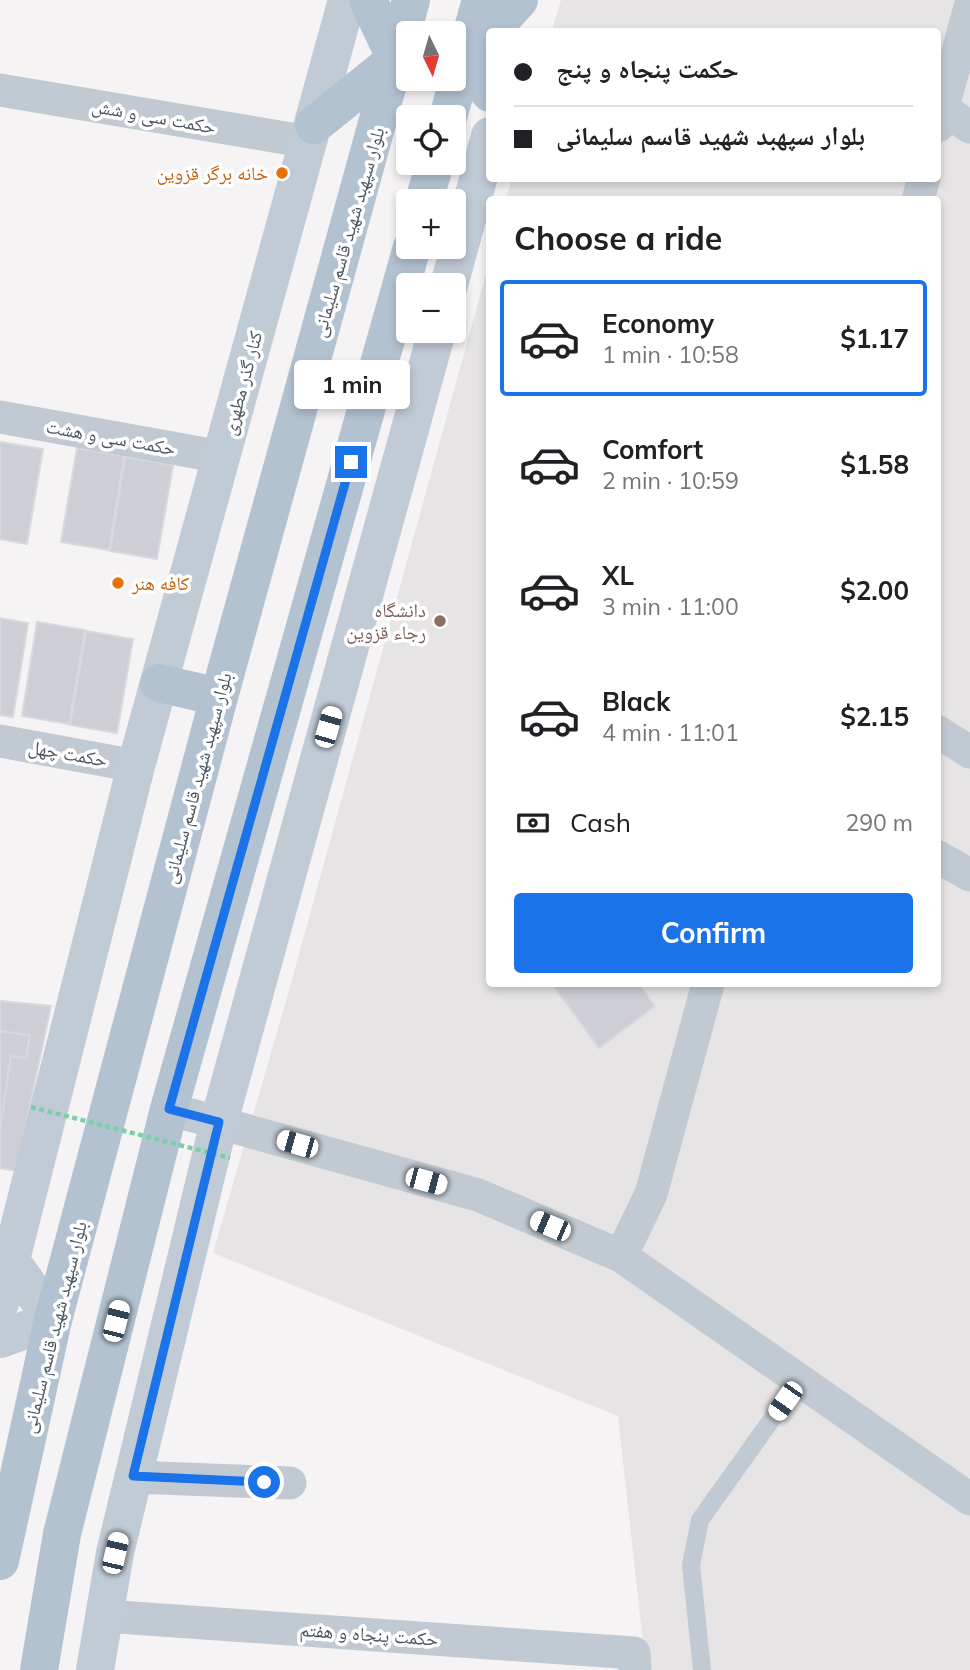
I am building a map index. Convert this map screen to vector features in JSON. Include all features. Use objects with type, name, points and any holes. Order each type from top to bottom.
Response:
[{"type":"main road","points":[[311,134],[396,59],[368,0]]},
{"type":"main road","name":"بلوار سپهبد شهید قاسم سلیمانی","points":[[406,21],[411,0]]},
{"type":"main road","points":[[466,54],[481,0]]},
{"type":"main road","points":[[494,28],[519,0]]},
{"type":"main road","points":[[466,59],[486,36]]},
{"type":"main road","name":"بلوار سپهبد شهید قاسم سلیمانی","points":[[0,1561],[53,1320],[219,697],[396,59]]},
{"type":"main road","points":[[466,63],[486,88]]},
{"type":"main road","points":[[39,1670],[62,1534],[169,1109],[409,259]]},
{"type":"main road","points":[[159,683],[219,697]]},
{"type":"street","name":"کنار گذر مطهری","points":[[0,1303],[136,766],[347,0]]},
{"type":"street","points":[[520,28],[527,0]]},
{"type":"street","points":[[941,114],[970,7]]},
{"type":"street","name":"حکمت سی و شش","points":[[0,90],[311,134]]},
{"type":"street","points":[[941,118],[970,127]]},
{"type":"street","points":[[452,273],[486,151]]},
{"type":"street","points":[[95,1670],[133,1476],[225,1140],[433,343]]},
{"type":"street","name":"حکمت سی و هشت","points":[[0,417],[222,457]]},
{"type":"street","points":[[941,734],[970,752]]},
{"type":"street","name":"حکمت چهل","points":[[0,741],[136,766]]},
{"type":"street","points":[[941,859],[970,875]]},
{"type":"street","points":[[621,1256],[651,1194],[707,987]]},
{"type":"street","points":[[169,1109],[225,1140],[478,1195],[621,1256],[970,1499]]},
{"type":"street","points":[[0,1339],[53,1320],[11,1261]]},
{"type":"street","points":[[133,1476],[289,1483]]},
{"type":"street","name":"حکمت پنجاه و هفتم","points":[[104,1616],[635,1661]]},
{"type":"lane","points":[[702,1670],[691,1565],[700,1520],[799,1381]]},
{"type":"path","points":[[31,1107],[225,1140]]},
{"type":"shaded area","points":[[561,0],[970,0],[970,1670],[646,1670],[618,1416],[213,1253],[288,994],[486,274],[486,987],[941,987],[941,196],[507,196],[511,182],[941,182],[941,28],[553,28]]},
{"type":"building","points":[[0,442],[43,449],[27,544],[0,539]]},
{"type":"building","points":[[77,448],[124,456],[109,550],[61,542]]},
{"type":"building","points":[[125,457],[173,465],[157,559],[110,551]]},
{"type":"building","points":[[0,618],[28,623],[13,717],[0,715]]},
{"type":"building","points":[[37,622],[85,630],[69,724],[22,716]]},
{"type":"building","points":[[86,631],[133,639],[117,733],[70,725]]},
{"type":"building","points":[[554,987],[641,987],[655,1006],[599,1048]]},
{"type":"building","points":[[0,1001],[51,1006],[16,1171],[0,1168]]},
{"type":"building","points":[[0,1031],[30,1035],[26,1058],[11,1056],[0,1129]]},
{"type":"place","name":"خانه برگر قزوین","points":[[282,173]]},
{"type":"place","name":"کافه هنر","points":[[118,583]]},
{"type":"place","name":"دانشگاه رجاء قزوین","points":[[440,621]]},
{"type":"route","points":[[264,1482],[133,1476],[219,1122],[169,1109],[351,462]]}]
